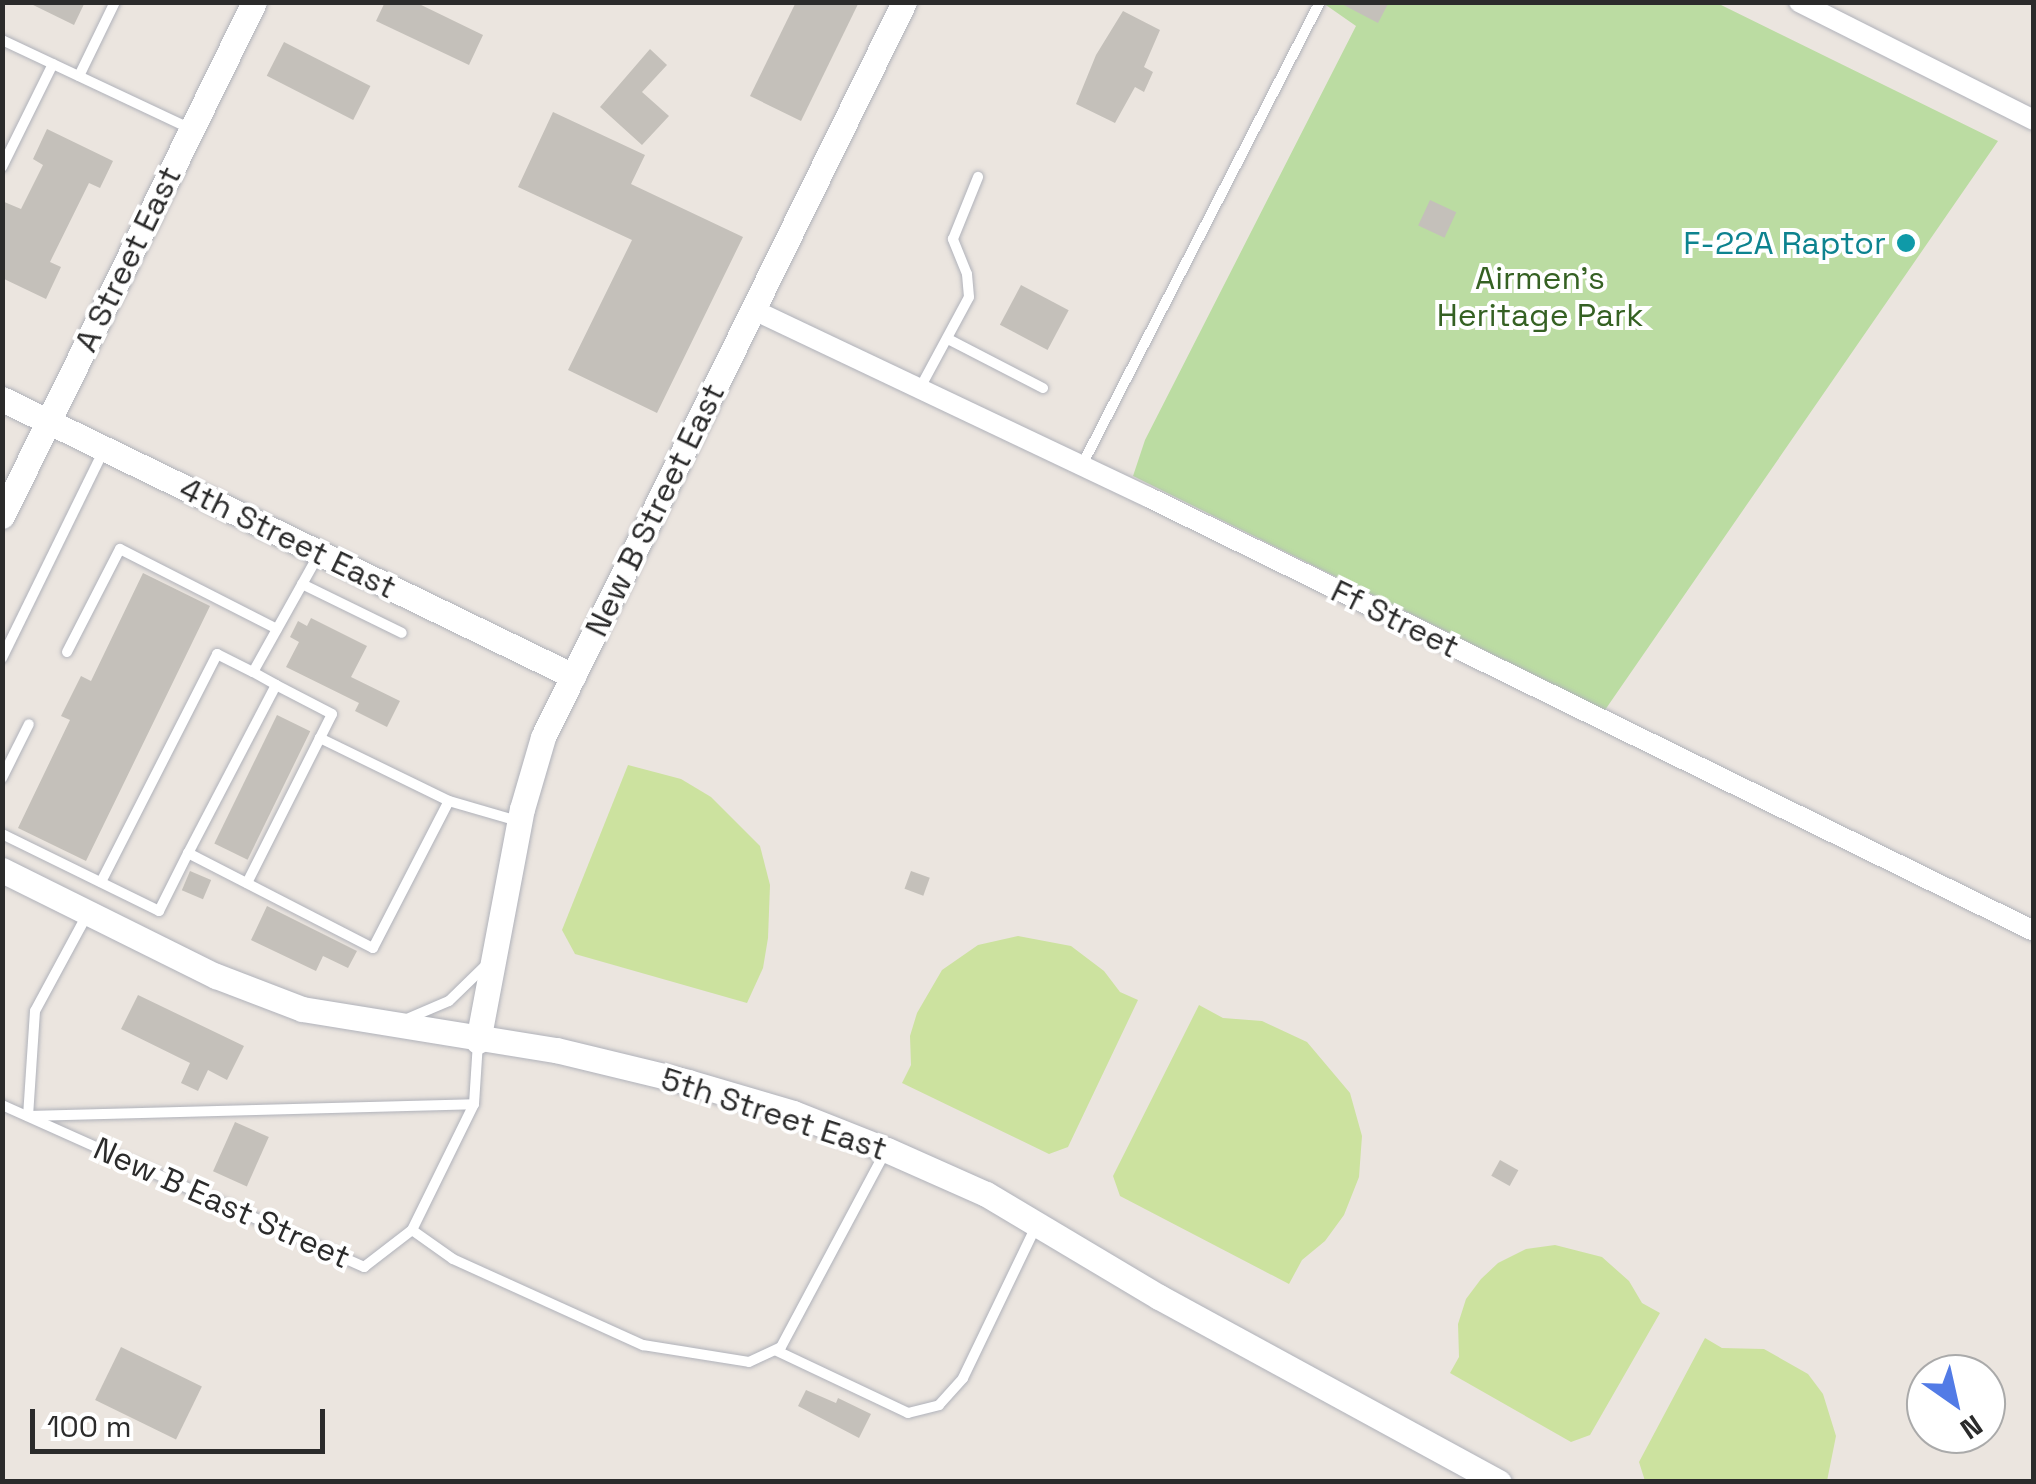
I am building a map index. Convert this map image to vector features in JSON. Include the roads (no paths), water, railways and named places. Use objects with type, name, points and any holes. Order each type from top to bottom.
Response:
[{"type":"street","name":"New B Street East","points":[[478,1041],[519,822],[542,737],[904,2]]},
{"type":"street","points":[[1799,2],[2034,120]]},
{"type":"street","name":"A Street East","points":[[2,516],[250,4]]},
{"type":"street","name":"Ff Street","points":[[754,310],[1082,465],[2034,931]]},
{"type":"street","name":"4th Street East","points":[[2,400],[572,676]]},
{"type":"street","name":"5th Street East","points":[[2,870],[245,989],[302,1009],[478,1041],[556,1050],[688,1082],[793,1114],[887,1150],[1037,1223],[1159,1297],[1499,1482]]},
{"type":"lane","points":[[79,76],[115,2]]},
{"type":"lane","points":[[1082,465],[1320,2]]},
{"type":"lane","points":[[2,40],[191,130]]},
{"type":"lane","points":[[2,166],[52,64]]},
{"type":"lane","points":[[920,388],[966,307],[970,286],[953,238],[978,177]]},
{"type":"lane","points":[[948,339],[1043,388]]},
{"type":"lane","points":[[2,658],[104,449]]},
{"type":"lane","points":[[67,652],[120,548],[277,628]]},
{"type":"lane","points":[[253,672],[319,553]]},
{"type":"lane","points":[[302,584],[402,632]]},
{"type":"lane","points":[[101,882],[217,654],[332,714],[247,883]]},
{"type":"lane","points":[[2,834],[160,911],[276,684]]},
{"type":"lane","points":[[2,778],[29,724]]},
{"type":"lane","points":[[320,738],[449,801],[519,822]]},
{"type":"lane","points":[[188,853],[373,948],[449,801]]},
{"type":"lane","points":[[88,912],[35,1011],[28,1116],[474,1104]]},
{"type":"lane","points":[[388,1025],[449,1000],[469,986],[494,955]]},
{"type":"lane","name":"New B East Street","points":[[2,1105],[364,1267],[412,1230],[474,1104],[478,1041]]},
{"type":"lane","points":[[412,1230],[453,1259],[643,1345],[748,1362],[777,1351],[887,1150]]},
{"type":"lane","points":[[777,1351],[908,1413],[938,1406],[963,1378],[1037,1223]]},
{"type":"place","name":"F-22A Raptor","points":[[1906,243]]},
{"type":"park label","name":"Airmen's Heritage Park","points":[[1540,298]]}]
